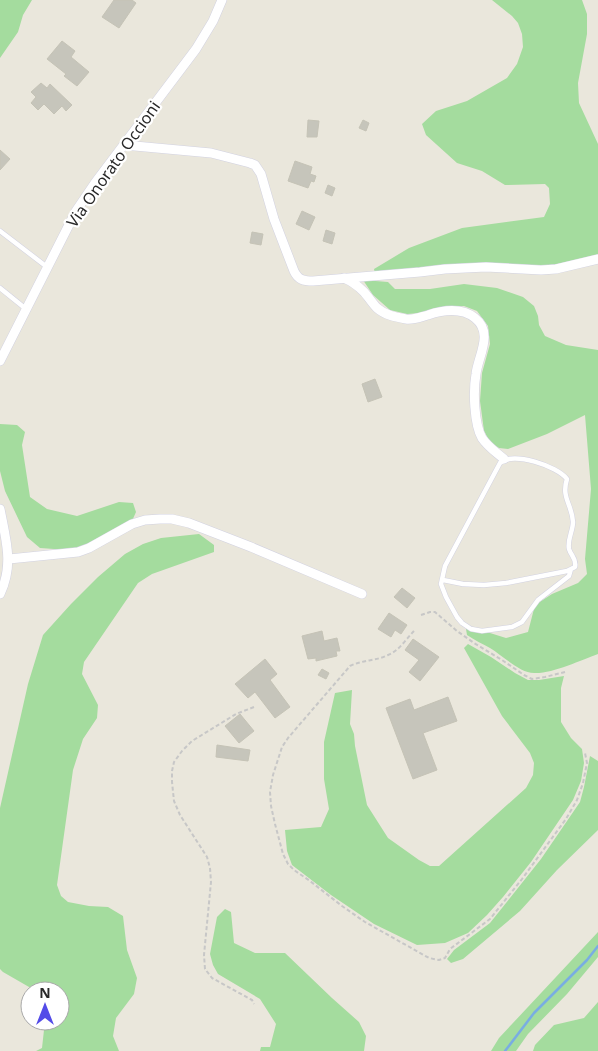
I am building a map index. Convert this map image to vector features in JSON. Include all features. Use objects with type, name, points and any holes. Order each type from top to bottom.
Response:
[{"type":"street","name":"Via Onorato Occioni","points":[[0,360],[76,211],[199,46],[222,0]]},
{"type":"street","points":[[124,145],[211,153],[255,165],[260,174],[274,219],[296,276],[304,281],[454,268],[556,269],[598,259]]},
{"type":"street","points":[[344,278],[363,291],[378,309],[392,316],[416,319],[449,310],[466,313],[477,319],[485,335],[476,372],[475,392],[478,430],[488,446],[504,459]]},
{"type":"street","points":[[0,509],[9,559],[8,570],[0,594]]},
{"type":"street","points":[[9,559],[78,552],[89,548],[132,524],[145,520],[172,519],[189,523],[242,543],[362,594]]},
{"type":"lane","points":[[0,231],[47,267]]},
{"type":"lane","points":[[0,288],[26,310]]},
{"type":"lane","points":[[504,459],[527,460],[547,466],[565,476],[565,495],[573,523],[569,547],[576,564],[569,576],[538,600],[522,622],[512,627],[482,631],[462,623],[446,597],[441,584],[445,566],[500,463],[504,459]]},
{"type":"lane","points":[[442,580],[462,584],[484,585],[506,583],[571,570]]},
{"type":"path","points":[[421,615],[436,612],[474,643],[532,679],[565,672]]},
{"type":"path","points":[[414,631],[399,648],[388,655],[350,666],[288,738],[282,747],[273,775],[270,792],[271,806],[283,854],[288,864],[342,906],[429,958],[439,960],[445,958],[450,949],[490,919],[522,880],[566,819],[577,800],[583,783],[587,763],[585,753]]},
{"type":"path","points":[[254,707],[236,714],[192,740],[174,762],[172,771],[174,801],[188,830],[207,857],[210,868],[211,882],[204,955],[205,969],[212,978],[252,1000],[254,1004]]},
{"type":"green space","points":[[0,0],[32,0],[23,15],[18,32],[0,58]]},
{"type":"green space","points":[[492,0],[582,0],[587,14],[587,34],[578,83],[579,103],[598,144],[598,256],[543,267],[375,274],[374,269],[409,248],[462,228],[544,217],[550,204],[549,188],[545,184],[505,185],[482,171],[457,163],[426,135],[422,124],[436,111],[467,101],[507,78],[517,64],[523,47],[522,34],[518,23]]},
{"type":"green space","points":[[363,280],[388,282],[395,289],[430,289],[464,284],[497,288],[523,297],[534,306],[539,325],[545,336],[566,345],[598,350],[598,654],[566,666],[534,673],[517,667],[467,635],[466,629],[506,638],[528,632],[535,605],[552,594],[578,583],[587,574],[585,559],[591,489],[585,415],[547,434],[508,449],[499,448],[490,442],[484,431],[480,401],[482,373],[490,344],[488,326],[477,311],[464,306],[442,307],[421,313],[407,314],[390,310],[373,295]]},
{"type":"green space","points":[[0,424],[17,425],[25,432],[22,445],[30,497],[47,509],[77,516],[119,502],[133,503],[136,512],[132,521],[83,547],[68,550],[40,548],[27,537],[5,491],[0,471]]},
{"type":"green space","points":[[199,534],[214,545],[214,552],[152,574],[138,583],[84,662],[82,674],[98,705],[97,718],[83,739],[73,770],[57,885],[61,896],[68,902],[108,907],[123,916],[127,950],[137,978],[134,994],[116,1018],[113,1036],[119,1051],[36,1051],[42,1048],[44,1031],[70,1031],[70,981],[20,982],[0,969],[0,808],[28,684],[43,635],[71,604],[125,554],[143,544],[161,538]]},
{"type":"green space","points":[[468,644],[528,680],[564,676],[561,688],[561,722],[571,738],[582,749],[584,763],[581,781],[573,800],[531,862],[487,915],[468,933],[445,943],[417,945],[374,924],[331,895],[292,865],[287,851],[285,830],[321,827],[329,809],[324,779],[324,742],[335,693],[352,690],[350,724],[354,734],[367,805],[388,838],[419,860],[430,866],[439,866],[526,788],[533,775],[534,763],[530,753],[502,716],[464,648]]},
{"type":"green space","points":[[590,756],[598,761],[598,830],[557,870],[520,911],[463,959],[451,963],[447,959],[454,950],[490,923],[541,859],[580,802]]},
{"type":"green space","points":[[225,909],[231,912],[234,943],[255,953],[285,953],[359,1022],[366,1036],[364,1051],[260,1051],[261,1047],[270,1047],[276,1024],[260,999],[218,974],[210,954],[217,917]]},
{"type":"green space","points":[[598,932],[598,957],[567,994],[528,1034],[516,1051],[491,1051],[499,1038]]},
{"type":"green space","points":[[598,1002],[598,1051],[533,1051],[535,1045],[554,1025],[584,1018]]},
{"type":"building","points":[[114,0],[132,0],[136,3],[119,28],[102,17]]},
{"type":"building","points":[[62,41],[75,51],[71,57],[89,72],[77,86],[64,76],[66,74],[47,59]]},
{"type":"building","points":[[41,83],[47,88],[50,84],[72,105],[66,111],[62,106],[54,114],[44,104],[38,110],[31,103],[36,97],[31,92]]},
{"type":"building","points":[[308,120],[319,121],[317,137],[307,137]]},
{"type":"building","points":[[363,120],[369,123],[366,131],[359,128]]},
{"type":"building","points":[[0,150],[10,159],[0,170]]},
{"type":"building","points":[[295,161],[312,167],[310,174],[316,176],[314,182],[311,181],[308,188],[288,181]]},
{"type":"building","points":[[328,185],[335,188],[332,196],[325,193]]},
{"type":"building","points":[[302,211],[315,217],[309,230],[296,224]]},
{"type":"building","points":[[326,230],[335,233],[332,244],[323,241]]},
{"type":"building","points":[[252,232],[263,234],[261,245],[250,243]]},
{"type":"building","points":[[375,379],[382,397],[368,402],[362,384]]},
{"type":"building","points":[[402,588],[415,598],[407,608],[394,597]]},
{"type":"building","points":[[389,613],[407,625],[401,634],[395,630],[391,637],[378,629]]},
{"type":"building","points":[[322,631],[324,641],[337,638],[340,651],[336,651],[337,656],[316,661],[316,658],[308,659],[302,636]]},
{"type":"building","points":[[413,639],[439,657],[420,681],[409,672],[419,660],[405,650]]},
{"type":"building","points":[[265,659],[277,674],[270,680],[290,707],[275,718],[255,692],[248,698],[235,684]]},
{"type":"building","points":[[322,669],[329,673],[326,679],[318,675]]},
{"type":"building","points":[[448,697],[457,721],[423,733],[437,770],[413,779],[386,708],[410,699],[414,710]]},
{"type":"building","points":[[240,714],[254,731],[239,743],[225,726]]},
{"type":"building","points":[[217,745],[250,750],[248,761],[216,757]]},
{"type":"waterway","points":[[505,1051],[534,1013],[587,960],[598,946]]}]
